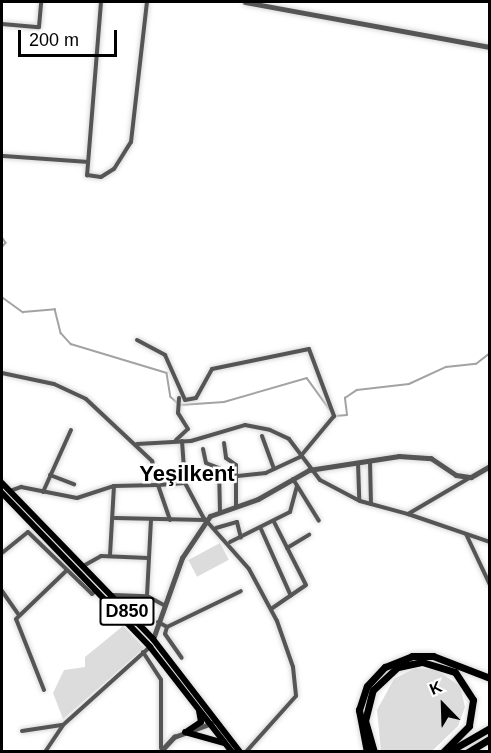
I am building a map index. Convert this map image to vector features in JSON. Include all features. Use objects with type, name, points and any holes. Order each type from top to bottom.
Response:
[{"type":"highway","name":"D850","points":[[2,483],[85,565],[153,639],[216,724],[230,750]]},
{"type":"highway","name":"D850","points":[[2,493],[150,646],[193,700],[240,752]]},
{"type":"highway","points":[[367,752],[359,710],[368,686],[385,667],[412,656],[433,656],[489,678]]},
{"type":"highway","points":[[374,752],[365,721],[373,690],[398,667],[422,662],[455,672],[473,700],[469,726],[443,752]]},
{"type":"highway","points":[[185,732],[201,718],[193,700]]},
{"type":"highway","points":[[449,752],[489,728]]},
{"type":"highway","points":[[185,732],[204,734],[230,750]]},
{"type":"highway","points":[[468,752],[489,741]]},
{"type":"highway","points":[[477,752],[489,741]]},
{"type":"street","points":[[2,24],[39,27],[41,2]]},
{"type":"street","points":[[101,2],[87,162],[87,175],[101,177],[114,170],[131,142],[147,2]]},
{"type":"street","points":[[245,2],[489,47]]},
{"type":"street","points":[[2,156],[87,162]]},
{"type":"street","points":[[137,340],[157,347],[174,367],[179,401],[188,429],[175,441]]},
{"type":"street","points":[[179,401],[196,398],[212,369],[309,349],[319,384],[335,414],[300,457],[274,469],[235,476]]},
{"type":"street","points":[[2,373],[54,384],[86,399],[137,444],[154,464],[158,485],[171,520]]},
{"type":"street","points":[[137,444],[182,441],[245,425],[289,439],[309,470],[359,500],[489,542]]},
{"type":"street","points":[[43,492],[71,430]]},
{"type":"street","points":[[262,436],[274,469]]},
{"type":"street","points":[[182,441],[185,483],[206,519],[230,543],[271,609],[293,667],[296,696],[246,752]]},
{"type":"street","points":[[224,443],[226,458],[236,465],[236,506]]},
{"type":"street","points":[[203,449],[206,463],[219,468],[220,512]]},
{"type":"street","points":[[115,518],[206,519],[309,470],[370,461],[421,456],[452,474],[471,477]]},
{"type":"street","points":[[370,461],[371,504]]},
{"type":"street","points":[[358,463],[359,500]]},
{"type":"street","points":[[408,514],[489,466]]},
{"type":"street","points":[[50,475],[74,484]]},
{"type":"street","points":[[292,478],[319,521]]},
{"type":"street","points":[[10,491],[43,492],[77,498],[114,486],[185,483]]},
{"type":"street","points":[[110,555],[115,518],[114,486]]},
{"type":"street","points":[[230,543],[290,512],[297,486]]},
{"type":"street","points":[[153,639],[164,604],[206,519]]},
{"type":"street","points":[[147,596],[152,520]]},
{"type":"street","points":[[216,528],[237,522],[241,538]]},
{"type":"street","points":[[271,609],[306,585],[274,522]]},
{"type":"street","points":[[261,529],[291,596]]},
{"type":"street","points":[[2,553],[28,532],[92,594],[98,590]]},
{"type":"street","points":[[465,533],[489,585]]},
{"type":"street","points":[[287,548],[309,535]]},
{"type":"street","points":[[85,565],[110,555],[148,558]]},
{"type":"street","points":[[44,690],[16,628],[18,614],[66,571]]},
{"type":"street","points":[[2,591],[18,614]]},
{"type":"street","points":[[143,628],[157,623],[167,627],[241,591]]},
{"type":"street","points":[[113,595],[147,596],[164,604]]},
{"type":"street","points":[[167,627],[165,634],[182,658]]},
{"type":"street","points":[[45,752],[63,725],[150,646]]},
{"type":"street","points":[[143,652],[161,680],[161,750]]},
{"type":"street","points":[[161,750],[185,732],[216,724]]},
{"type":"street","points":[[22,731],[63,725]]},
{"type":"shaded area","points":[[220,543],[229,560],[197,577],[188,560]]},
{"type":"shaded area","points":[[123,626],[144,648],[63,719],[53,693],[64,670],[85,667],[85,657]]},
{"type":"shaded area","points":[[415,668],[437,670],[460,686],[465,707],[458,726],[431,752],[381,751],[377,710],[394,679]]},
{"type":"waterway","points":[[2,237],[6,243],[2,248]]},
{"type":"waterway","points":[[2,297],[23,312],[55,309],[61,333],[71,344],[167,373],[171,397],[180,405],[224,402],[307,378],[330,410]]},
{"type":"waterway","points":[[335,416],[347,415],[345,398],[357,390],[409,384],[446,367],[476,364],[490,353]]},
{"type":"district","name":"Yeşilkent","points":[[187,474]]}]
